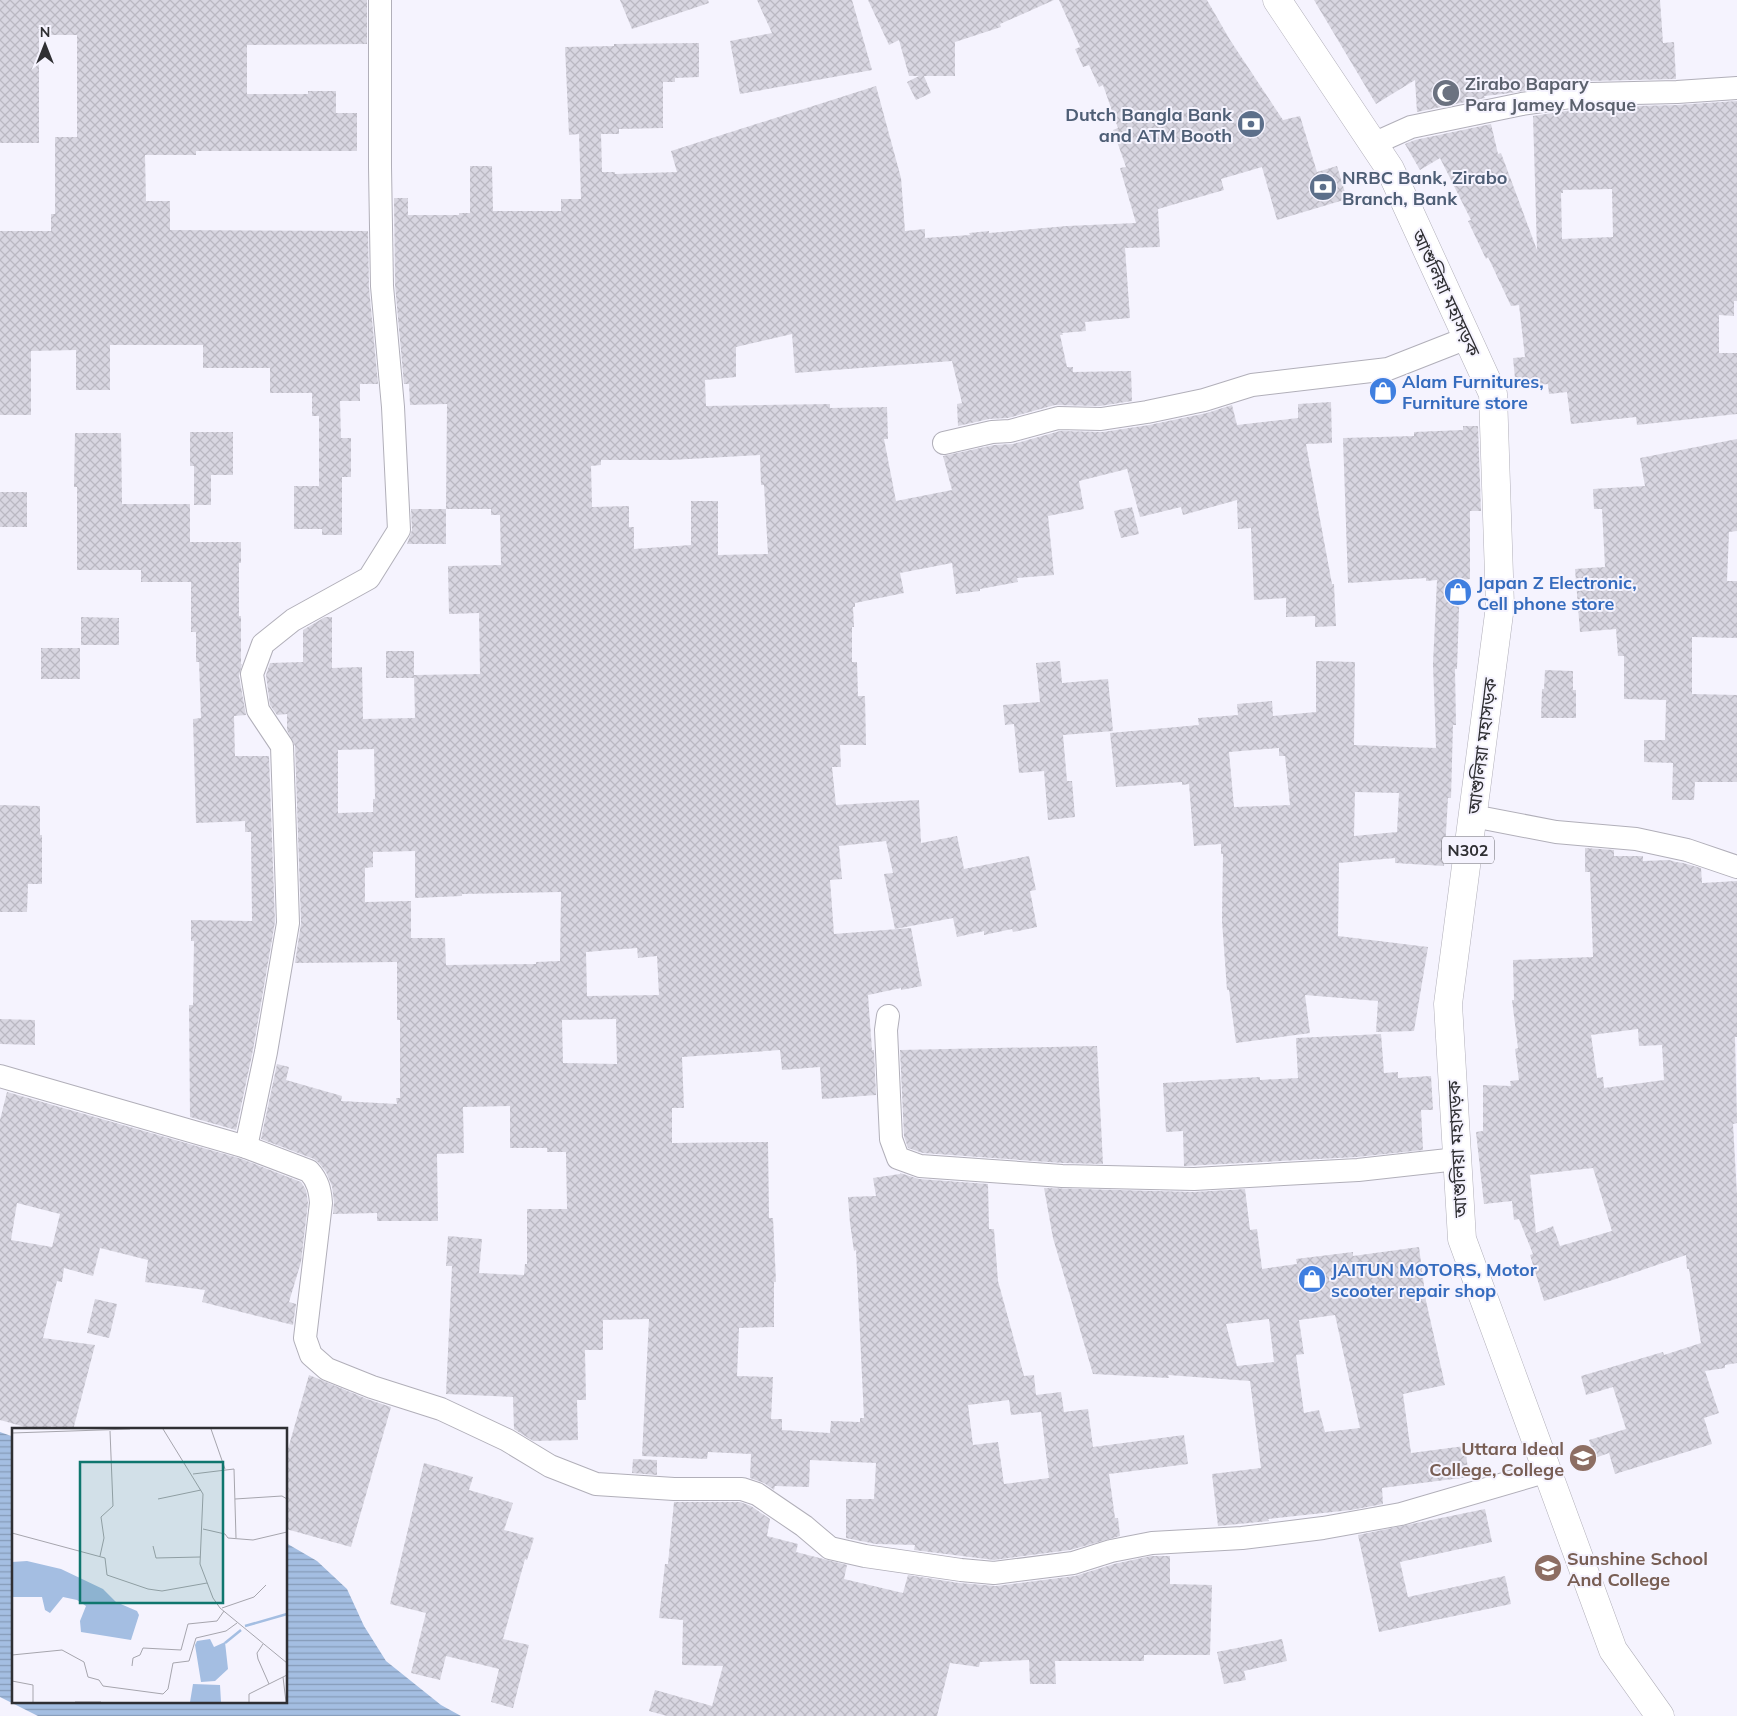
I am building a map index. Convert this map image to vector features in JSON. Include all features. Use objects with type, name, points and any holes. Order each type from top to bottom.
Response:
[{"type":"highway","name":"আশুলিয়া মহাসড়ক","points":[[1277,0],[1390,169],[1493,394],[1500,606],[1448,1004],[1462,1239],[1613,1650],[1660,1716]]},
{"type":"street","points":[[246,1147],[266,1052],[288,923],[282,746],[258,710],[252,674],[263,644],[293,620],[369,578],[399,530],[393,407],[382,286],[380,0]]},
{"type":"street","points":[[1373,144],[1411,127],[1522,104],[1591,94],[1677,92],[1737,88]]},
{"type":"street","points":[[944,443],[992,432],[1010,431],[1058,418],[1101,419],[1148,412],[1204,400],[1252,385],[1388,369],[1467,338]]},
{"type":"street","points":[[1473,816],[1556,832],[1636,838],[1688,850],[1737,867]]},
{"type":"street","points":[[888,1016],[886,1030],[891,1139],[898,1158],[920,1166],[1062,1176],[1194,1179],[1358,1170],[1457,1159]]},
{"type":"street","points":[[0,1076],[246,1147],[309,1171],[316,1178],[320,1188],[320,1219],[304,1338],[311,1354],[327,1369],[372,1387],[441,1409],[507,1440],[550,1466],[596,1484],[674,1489],[742,1489],[757,1494],[804,1526],[830,1548],[865,1556],[994,1573],[1073,1562],[1152,1543],[1242,1538],[1332,1526],[1401,1514],[1548,1472]]},
{"type":"water","points":[[0,1432],[12,1436],[12,1703],[0,1697]]},
{"type":"water","points":[[288,1544],[317,1561],[347,1589],[364,1626],[386,1661],[441,1705],[461,1716],[38,1716],[14,1704],[288,1704]]},
{"type":"building","points":[[0,0],[367,0],[367,44],[247,45],[247,94],[308,94],[308,91],[336,91],[336,113],[357,113],[357,151],[196,151],[196,155],[145,155],[146,201],[170,201],[170,230],[368,231],[369,287],[378,384],[360,384],[360,401],[340,401],[341,438],[351,438],[351,477],[342,477],[342,535],[322,535],[322,529],[294,529],[294,486],[319,486],[319,416],[312,416],[312,393],[270,393],[270,368],[203,368],[203,345],[110,345],[110,390],[76,390],[76,350],[31,351],[31,415],[0,415],[0,231],[51,231],[51,214],[55,214],[55,137],[77,137],[77,35],[39,35],[39,143],[0,143]]},
{"type":"building","points":[[620,0],[708,0],[709,3],[632,29]]},
{"type":"building","points":[[757,0],[852,0],[872,70],[740,94],[730,41],[772,33]]},
{"type":"building","points":[[868,0],[1054,0],[1000,24],[1001,27],[955,42],[955,76],[924,76],[931,93],[916,100],[907,82],[919,76],[909,76],[899,40],[889,45]]},
{"type":"building","points":[[1059,0],[1207,0],[1230,40],[1283,120],[1300,116],[1317,172],[1337,166],[1347,199],[1277,220],[1262,167],[1221,179],[1224,190],[1158,209],[1160,247],[1125,248],[1130,318],[1085,322],[1086,331],[1062,333],[1063,335],[1060,335],[1067,367],[1073,367],[1073,372],[1131,371],[1132,401],[1100,406],[1055,405],[1008,418],[989,419],[958,426],[957,404],[962,403],[952,361],[795,373],[792,334],[736,347],[736,377],[705,380],[706,406],[830,404],[830,408],[887,407],[888,439],[884,439],[896,501],[952,490],[943,456],[994,445],[1013,444],[1060,431],[1103,432],[1149,425],[1207,413],[1232,405],[1237,425],[1298,418],[1298,404],[1331,402],[1332,443],[1306,444],[1332,584],[1334,584],[1336,626],[1315,627],[1315,616],[1286,617],[1286,598],[1254,600],[1251,528],[1238,529],[1237,500],[1183,515],[1181,507],[1140,517],[1127,469],[1079,481],[1084,509],[1048,516],[1054,575],[1017,578],[1018,582],[980,589],[980,591],[956,594],[952,563],[900,573],[904,593],[855,603],[855,607],[853,607],[852,662],[857,662],[858,696],[865,696],[866,745],[840,745],[841,767],[832,767],[836,805],[919,800],[921,843],[957,836],[964,869],[1029,856],[1036,890],[1030,891],[1037,927],[1013,932],[1012,929],[984,935],[984,931],[957,937],[953,918],[895,929],[884,874],[893,873],[886,841],[839,846],[842,879],[830,880],[834,934],[911,928],[922,986],[868,995],[872,1050],[874,1050],[876,1095],[822,1099],[820,1067],[782,1070],[780,1050],[682,1057],[684,1108],[672,1108],[672,1143],[768,1142],[769,1218],[773,1218],[776,1282],[774,1282],[774,1327],[739,1328],[737,1376],[773,1377],[771,1419],[782,1419],[782,1430],[830,1433],[831,1421],[860,1422],[860,1418],[864,1418],[856,1250],[854,1251],[848,1197],[876,1196],[873,1178],[900,1173],[919,1179],[988,1184],[989,1229],[994,1229],[998,1281],[1024,1376],[1034,1375],[1036,1395],[1061,1392],[1064,1412],[1088,1409],[1093,1447],[1184,1435],[1188,1464],[1109,1474],[1115,1518],[1118,1518],[1120,1536],[1070,1550],[994,1560],[914,1550],[915,1545],[876,1544],[846,1538],[846,1499],[874,1499],[876,1463],[810,1460],[809,1487],[775,1486],[774,1490],[764,1483],[750,1478],[751,1454],[708,1452],[707,1459],[642,1456],[649,1319],[603,1320],[603,1350],[585,1350],[586,1400],[577,1400],[578,1440],[533,1441],[514,1429],[513,1397],[446,1394],[452,1266],[446,1266],[448,1236],[482,1239],[479,1273],[524,1275],[525,1264],[527,1264],[527,1209],[567,1209],[566,1152],[547,1152],[547,1148],[510,1148],[510,1106],[463,1107],[464,1153],[437,1154],[438,1221],[377,1221],[377,1213],[333,1214],[332,1186],[326,1172],[319,1163],[314,1159],[261,1139],[277,1064],[289,1067],[286,1080],[342,1096],[341,1101],[397,1104],[396,1098],[400,1098],[400,1020],[397,1020],[397,962],[295,963],[301,923],[295,746],[287,730],[287,714],[277,715],[270,705],[266,675],[270,663],[303,662],[303,630],[325,617],[332,617],[332,668],[362,667],[363,719],[415,718],[414,675],[480,674],[479,613],[449,614],[448,566],[501,565],[500,515],[491,515],[491,509],[446,509],[447,404],[410,405],[409,384],[404,384],[395,285],[394,198],[408,198],[408,215],[459,215],[459,213],[470,213],[470,166],[492,166],[493,211],[561,211],[561,199],[581,199],[579,134],[569,135],[565,47],[614,46],[614,44],[699,43],[699,77],[675,78],[675,82],[663,82],[663,128],[619,129],[619,134],[601,134],[602,172],[615,172],[615,174],[677,172],[671,151],[876,86],[901,178],[905,231],[925,229],[925,238],[970,235],[969,233],[989,231],[989,233],[1067,226],[1136,223],[1120,168],[1126,167],[1113,130],[1118,128],[1103,85],[1099,87],[1089,65],[1083,67],[1075,49],[1080,47]],"holes":[[[760,455],[761,485],[764,485],[768,554],[718,555],[718,501],[691,501],[691,545],[634,549],[634,527],[629,527],[629,506],[592,507],[591,466],[601,465],[601,460],[671,460]],[[374,749],[375,799],[373,799],[373,812],[338,813],[338,750]],[[415,851],[415,898],[462,896],[462,894],[561,892],[560,961],[536,962],[536,964],[446,965],[445,938],[411,938],[411,901],[365,902],[365,868],[373,867],[373,852]],[[637,948],[638,958],[657,956],[659,995],[587,996],[586,952]],[[616,1019],[617,1064],[563,1063],[562,1020]],[[1009,1400],[1011,1415],[1041,1412],[1049,1478],[1004,1484],[998,1442],[973,1445],[968,1405]]]},
{"type":"building","points":[[1314,0],[1660,0],[1663,43],[1674,42],[1676,79],[1589,81],[1484,96],[1485,98],[1417,112],[1415,80],[1376,104]]},
{"type":"building","points":[[1737,101],[1737,301],[1734,301],[1734,316],[1719,315],[1719,353],[1737,353],[1737,414],[1637,425],[1636,417],[1571,424],[1567,392],[1549,394],[1548,384],[1516,388],[1513,358],[1525,357],[1519,305],[1511,306],[1488,257],[1486,259],[1468,221],[1471,220],[1440,158],[1420,170],[1405,144],[1415,140],[1491,124],[1498,154],[1501,153],[1537,250],[1533,116],[1592,107],[1677,105]],"holes":[[[1612,189],[1613,237],[1562,239],[1561,193],[1563,193],[1563,190]]]},
{"type":"building","points":[[1463,426],[1478,426],[1481,511],[1470,511],[1470,579],[1460,580],[1457,669],[1455,669],[1456,725],[1453,725],[1451,798],[1448,798],[1444,866],[1395,863],[1395,858],[1339,863],[1338,936],[1428,947],[1414,1031],[1376,1032],[1378,1001],[1305,995],[1310,1033],[1236,1043],[1229,990],[1227,990],[1222,921],[1223,854],[1221,854],[1221,844],[1194,846],[1189,784],[1182,785],[1182,782],[1116,787],[1110,733],[1199,725],[1198,718],[1238,715],[1237,704],[1272,701],[1273,716],[1316,712],[1316,661],[1355,662],[1354,745],[1436,748],[1433,664],[1437,580],[1426,581],[1426,578],[1348,583],[1343,438],[1414,436],[1414,432],[1463,430]],"holes":[[[1279,748],[1279,756],[1285,756],[1290,805],[1234,807],[1229,752]],[[1355,792],[1399,793],[1397,832],[1354,836]]]},
{"type":"building","points":[[190,432],[233,432],[233,475],[211,475],[211,505],[194,505],[194,466],[190,466]]},
{"type":"building","points":[[75,433],[121,433],[122,504],[190,504],[190,542],[241,542],[239,616],[241,616],[242,664],[239,676],[246,715],[234,716],[235,756],[269,756],[275,922],[253,1050],[236,1130],[190,1117],[189,1005],[193,1005],[194,941],[191,941],[191,920],[252,921],[251,832],[245,832],[245,821],[196,823],[193,719],[201,718],[199,662],[196,662],[196,632],[191,632],[191,582],[141,582],[141,570],[77,570],[77,487],[74,487]]},
{"type":"building","points":[[1737,439],[1737,531],[1729,532],[1727,581],[1737,581],[1737,638],[1692,637],[1692,694],[1737,695],[1737,782],[1695,782],[1694,800],[1672,800],[1673,763],[1644,762],[1644,740],[1665,740],[1666,700],[1624,699],[1624,656],[1618,656],[1616,629],[1580,632],[1575,569],[1605,567],[1602,509],[1594,509],[1593,489],[1645,486],[1640,458]]},
{"type":"building","points":[[0,492],[27,492],[27,527],[0,527]]},
{"type":"building","points":[[1132,507],[1139,534],[1121,538],[1114,511]]},
{"type":"building","points":[[411,509],[446,509],[446,544],[407,544],[412,530]]},
{"type":"building","points":[[81,617],[119,618],[119,645],[81,645]]},
{"type":"building","points":[[41,648],[80,648],[80,679],[41,679]]},
{"type":"building","points":[[386,651],[414,651],[414,678],[386,678]]},
{"type":"building","points":[[1060,661],[1062,683],[1108,679],[1113,731],[1063,735],[1067,781],[1072,781],[1075,817],[1048,820],[1044,771],[1019,773],[1014,724],[1005,725],[1003,705],[1040,702],[1036,663]]},
{"type":"building","points":[[1545,670],[1573,671],[1573,690],[1576,690],[1576,718],[1541,718]]},
{"type":"building","points":[[0,805],[40,806],[42,884],[28,884],[27,912],[0,912]]},
{"type":"building","points":[[1585,848],[1614,850],[1614,856],[1643,856],[1643,861],[1669,860],[1701,868],[1702,883],[1737,881],[1737,1037],[1735,1037],[1737,1123],[1733,1124],[1737,1195],[1737,1363],[1725,1365],[1725,1368],[1705,1371],[1719,1413],[1704,1418],[1712,1444],[1615,1474],[1609,1453],[1595,1458],[1589,1440],[1626,1429],[1613,1387],[1586,1395],[1581,1376],[1663,1352],[1664,1355],[1701,1343],[1686,1255],[1544,1301],[1530,1255],[1533,1254],[1519,1219],[1514,1220],[1512,1201],[1484,1204],[1476,1132],[1483,1131],[1483,1085],[1511,1086],[1510,1081],[1519,1080],[1515,1049],[1518,1048],[1512,1000],[1514,1000],[1513,960],[1593,957],[1590,872],[1585,872]],"holes":[[[1638,1029],[1639,1046],[1662,1045],[1664,1080],[1604,1088],[1603,1077],[1597,1078],[1591,1035]],[[1593,1168],[1612,1231],[1560,1246],[1553,1226],[1536,1233],[1530,1175]]]},
{"type":"building","points":[[0,1019],[35,1020],[35,1045],[0,1044]]},
{"type":"building","points":[[1381,1034],[1384,1073],[1398,1072],[1398,1078],[1431,1076],[1433,1110],[1421,1110],[1423,1150],[1357,1157],[1184,1166],[1183,1131],[1166,1132],[1163,1083],[1260,1077],[1260,1080],[1298,1078],[1296,1038]]},
{"type":"building","points":[[1097,1046],[1103,1164],[923,1153],[908,1148],[904,1136],[900,1050]]},
{"type":"building","points":[[7,1092],[242,1159],[301,1182],[306,1190],[308,1203],[301,1262],[289,1302],[296,1304],[293,1325],[202,1302],[205,1290],[145,1282],[148,1260],[100,1248],[93,1276],[64,1268],[62,1282],[57,1281],[43,1338],[95,1345],[74,1428],[51,1426],[50,1428],[29,1428],[0,1420],[0,1120]],"holes":[[[17,1203],[60,1214],[52,1247],[11,1240]]]},
{"type":"building","points":[[1044,1188],[1194,1192],[1245,1189],[1250,1230],[1257,1229],[1262,1269],[1297,1264],[1296,1259],[1353,1252],[1353,1256],[1419,1247],[1426,1301],[1445,1385],[1403,1394],[1411,1453],[1465,1446],[1469,1477],[1382,1488],[1383,1504],[1351,1510],[1268,1519],[1269,1521],[1218,1526],[1212,1474],[1261,1468],[1250,1381],[1168,1375],[1169,1378],[1093,1374],[1053,1238]],"holes":[[[1335,1315],[1360,1428],[1325,1432],[1319,1410],[1304,1413],[1296,1355],[1304,1354],[1299,1320]],[[1269,1319],[1274,1362],[1237,1366],[1226,1324]]]},
{"type":"building","points":[[95,1299],[117,1304],[109,1338],[87,1333]]},
{"type":"building","points":[[309,1375],[391,1407],[351,1547],[288,1530],[288,1449]]},
{"type":"building","points":[[633,1459],[657,1460],[657,1475],[632,1473]]},
{"type":"building","points":[[424,1463],[473,1477],[469,1490],[513,1503],[504,1530],[534,1538],[527,1560],[525,1559],[503,1639],[529,1645],[513,1708],[491,1702],[499,1669],[446,1656],[440,1680],[411,1673],[426,1613],[390,1604]]},
{"type":"building","points":[[674,1502],[740,1502],[751,1506],[770,1519],[767,1536],[798,1544],[796,1552],[847,1565],[844,1579],[903,1593],[908,1575],[959,1583],[996,1586],[1075,1576],[1114,1564],[1151,1556],[1170,1556],[1170,1584],[1212,1585],[1210,1655],[1144,1655],[1144,1661],[1055,1661],[1056,1684],[1030,1684],[1029,1660],[980,1662],[979,1667],[950,1663],[937,1716],[667,1716],[649,1711],[655,1690],[712,1706],[723,1666],[682,1665],[683,1620],[659,1618],[665,1564],[668,1564]]},
{"type":"building","points":[[1485,1509],[1492,1542],[1400,1562],[1408,1597],[1505,1576],[1511,1604],[1379,1632],[1358,1535]]},
{"type":"building","points":[[1282,1639],[1287,1661],[1244,1671],[1246,1680],[1224,1684],[1217,1652]]},
{"type":"place","name":"Zirabo Bapary Para Jamey Mosque","points":[[1446,93]]},
{"type":"place","name":"Dutch Bangla Bank and ATM Booth","points":[[1251,124]]},
{"type":"place","name":"NRBC Bank, Zirabo Branch, Bank","points":[[1323,187]]},
{"type":"place","name":"Alam Furnitures, Furniture store","points":[[1383,391]]},
{"type":"place","name":"Japan Z Electronic, Cell phone store","points":[[1458,592]]},
{"type":"place","name":"JAITUN MOTORS, Motor scooter repair shop","points":[[1312,1279]]},
{"type":"place","name":"Uttara Ideal College, College","points":[[1583,1458]]},
{"type":"place","name":"Sunshine School And College","points":[[1548,1568]]}]
